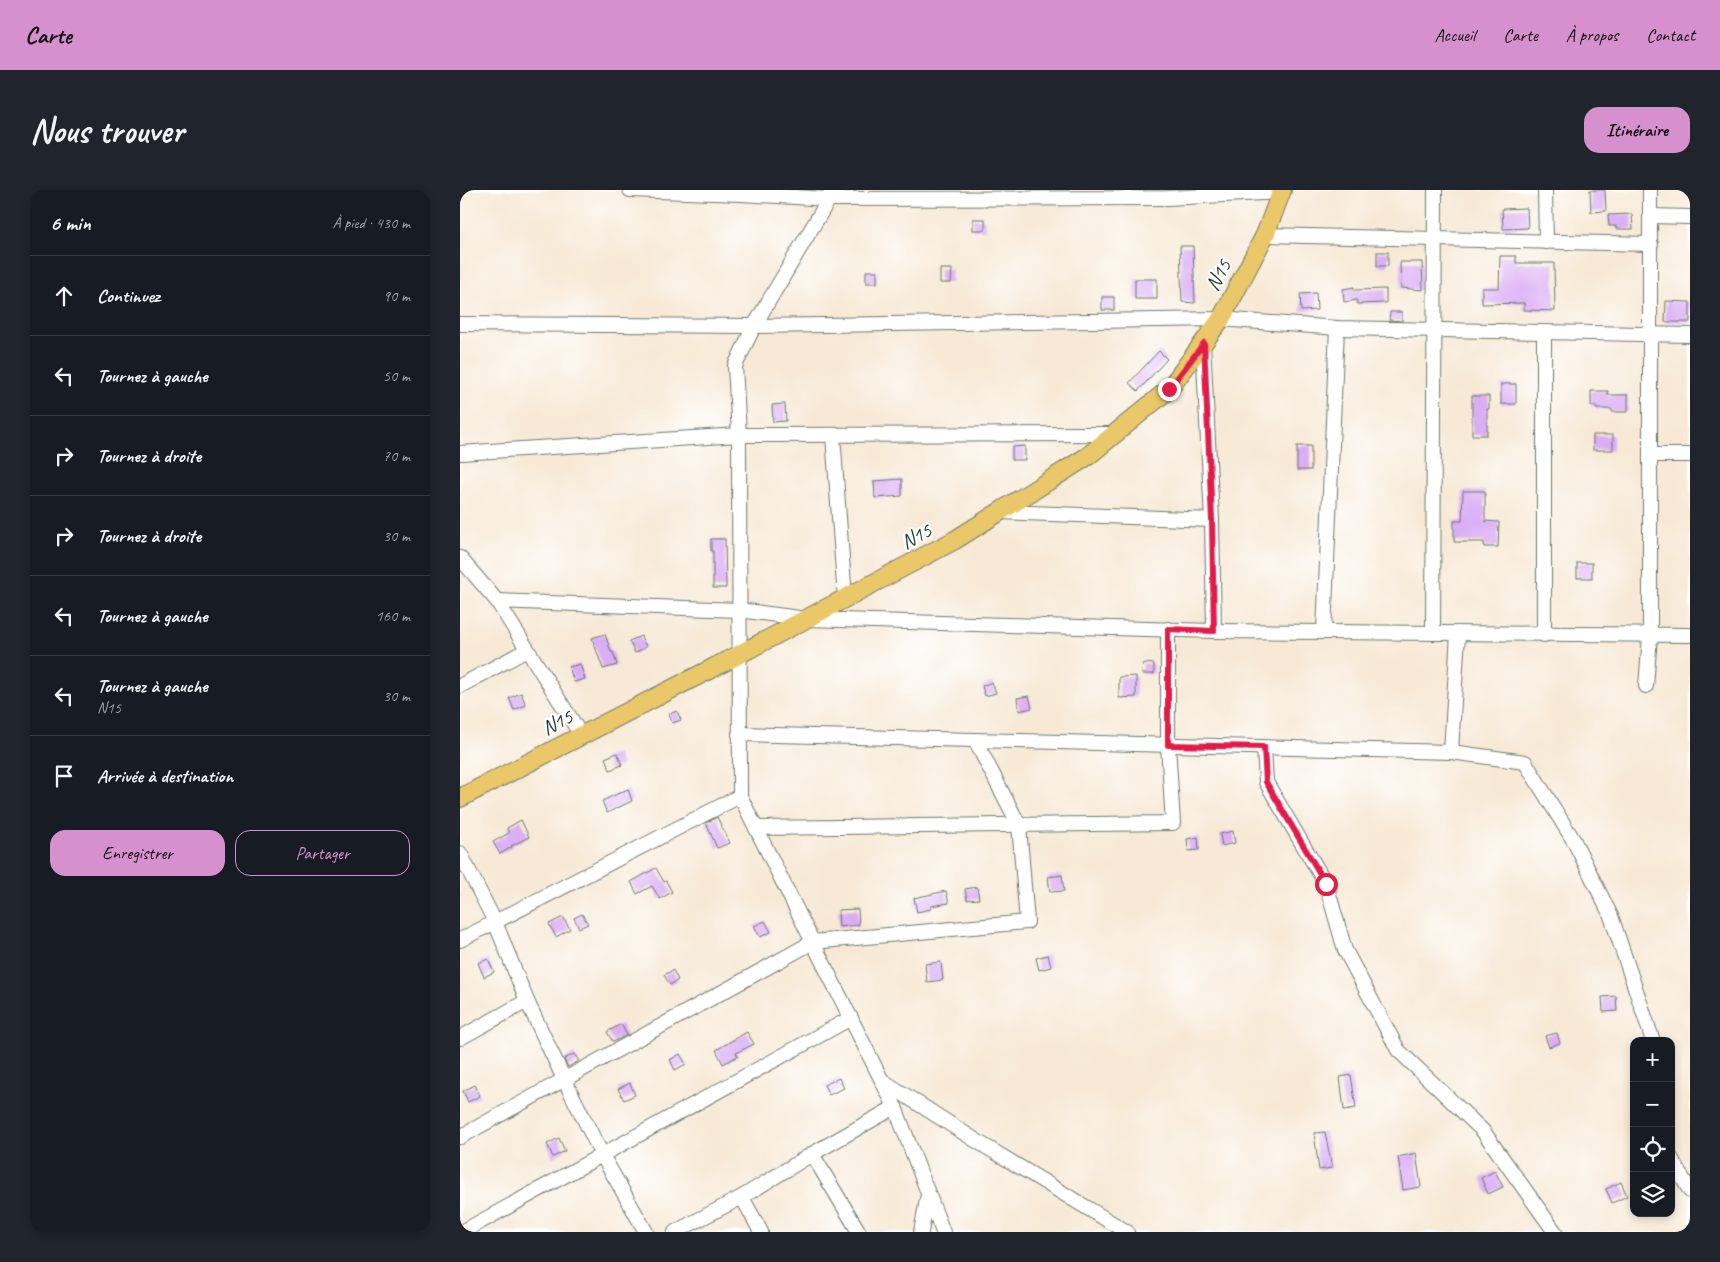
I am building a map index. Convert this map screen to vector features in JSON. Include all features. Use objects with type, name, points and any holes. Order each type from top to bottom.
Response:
[{"type":"main road","name":"N15","points":[[460,798],[738,655],[955,540],[1088,456],[1169,389],[1204,343],[1221,319],[1265,236],[1282,191]]},
{"type":"street","points":[[630,190],[830,195],[1167,194],[1282,191]]},
{"type":"street","points":[[1433,633],[1435,190]]},
{"type":"street","points":[[1545,190],[1546,242]]},
{"type":"street","points":[[1646,686],[1650,636],[1650,190]]},
{"type":"street","points":[[830,195],[754,326],[735,366],[739,435],[738,655],[740,796],[895,1107],[943,1232]]},
{"type":"street","points":[[1650,216],[1690,217]]},
{"type":"street","points":[[1265,236],[1651,244]]},
{"type":"street","points":[[460,324],[754,326],[1221,319],[1337,328],[1690,335]]},
{"type":"street","points":[[1324,632],[1337,328]]},
{"type":"street","points":[[1544,332],[1544,635]]},
{"type":"street","points":[[1204,343],[1212,520],[1214,631]]},
{"type":"street","points":[[460,453],[739,435],[1114,434]]},
{"type":"street","points":[[834,435],[845,599]]},
{"type":"street","points":[[1651,455],[1690,455]]},
{"type":"street","points":[[1000,512],[1212,520]]},
{"type":"street","points":[[460,558],[497,601],[581,735]]},
{"type":"street","points":[[497,601],[739,610],[807,618],[1214,631],[1690,636]]},
{"type":"street","points":[[756,828],[1173,824],[1168,745],[1168,629]]},
{"type":"street","points":[[1452,752],[1458,634]]},
{"type":"street","points":[[460,686],[527,650]]},
{"type":"street","points":[[739,734],[1452,752],[1525,762],[1574,841],[1611,916],[1652,1037]]},
{"type":"street","points":[[460,1137],[813,942],[1027,922],[1019,825],[975,740]]},
{"type":"street","points":[[1264,747],[1266,782],[1326,884],[1345,950],[1398,1050],[1483,1131],[1555,1232]]},
{"type":"street","points":[[460,940],[740,796]]},
{"type":"street","points":[[460,853],[495,922],[527,1002],[564,1079],[602,1155],[646,1232]]},
{"type":"street","points":[[460,1038],[527,1002]]},
{"type":"street","points":[[462,1232],[851,1018]]},
{"type":"street","points":[[882,1080],[975,1140],[1127,1232]]},
{"type":"street","points":[[675,1232],[742,1197],[812,1154],[895,1107]]},
{"type":"street","points":[[812,1154],[859,1232]]},
{"type":"street","points":[[1675,1165],[1690,1191]]},
{"type":"street","points":[[921,1232],[928,1193]]},
{"type":"street","points":[[742,1197],[761,1232]]},
{"type":"building","points":[[1590,190],[1605,190],[1606,211],[1591,212]]},
{"type":"building","points":[[1527,208],[1528,228],[1503,229],[1502,209]]},
{"type":"building","points":[[1632,214],[1633,229],[1616,229],[1616,226],[1609,226],[1608,215]]},
{"type":"building","points":[[973,219],[985,219],[985,230],[973,230]]},
{"type":"building","points":[[1180,246],[1193,246],[1195,303],[1182,302]]},
{"type":"building","points":[[1377,252],[1388,252],[1388,266],[1377,266]]},
{"type":"building","points":[[1500,256],[1516,256],[1516,263],[1554,263],[1555,311],[1524,310],[1524,303],[1482,304],[1482,288],[1499,288]]},
{"type":"building","points":[[1400,262],[1422,262],[1423,290],[1401,288]]},
{"type":"building","points":[[940,269],[952,269],[951,283],[940,283]]},
{"type":"building","points":[[866,271],[877,271],[877,283],[866,283]]},
{"type":"building","points":[[1135,279],[1157,279],[1157,299],[1135,299]]},
{"type":"building","points":[[1354,287],[1354,290],[1386,289],[1386,303],[1357,304],[1357,300],[1344,302],[1343,289]]},
{"type":"building","points":[[1316,293],[1317,310],[1301,311],[1300,294]]},
{"type":"building","points":[[1102,297],[1114,297],[1114,310],[1102,310]]},
{"type":"building","points":[[1666,301],[1690,302],[1690,322],[1665,322]]},
{"type":"building","points":[[1390,312],[1402,312],[1402,321],[1389,320]]},
{"type":"building","points":[[1159,351],[1167,359],[1138,391],[1129,383]]},
{"type":"building","points":[[1501,384],[1516,384],[1516,404],[1501,404]]},
{"type":"building","points":[[1591,391],[1608,391],[1608,395],[1628,395],[1628,412],[1596,409],[1596,406],[1591,406]]},
{"type":"building","points":[[1472,396],[1489,396],[1487,435],[1472,435]]},
{"type":"building","points":[[785,404],[786,421],[773,422],[772,405]]},
{"type":"building","points":[[1593,435],[1613,435],[1613,450],[1593,450]]},
{"type":"building","points":[[1025,446],[1025,460],[1012,460],[1012,447]]},
{"type":"building","points":[[1297,446],[1311,446],[1311,470],[1297,470]]},
{"type":"building","points":[[902,479],[902,496],[875,498],[874,481]]},
{"type":"building","points":[[1463,491],[1485,491],[1485,521],[1499,522],[1498,547],[1484,547],[1484,542],[1454,542],[1454,521],[1462,521]]},
{"type":"building","points":[[711,539],[725,539],[726,588],[713,588],[713,551],[711,551]]},
{"type":"building","points":[[1577,563],[1592,563],[1592,578],[1577,578]]},
{"type":"building","points":[[605,634],[617,665],[603,669],[592,638]]},
{"type":"building","points":[[641,636],[646,647],[635,653],[629,641]]},
{"type":"building","points":[[1143,663],[1154,664],[1154,674],[1142,674]]},
{"type":"building","points":[[580,664],[585,679],[574,682],[569,667]]},
{"type":"building","points":[[1136,676],[1136,697],[1119,698],[1119,677]]},
{"type":"building","points":[[992,682],[996,693],[985,696],[982,686]]},
{"type":"building","points":[[521,693],[526,705],[514,710],[509,698]]},
{"type":"building","points":[[1029,696],[1032,708],[1019,711],[1017,698]]},
{"type":"building","points":[[677,711],[681,720],[672,723],[669,714]]},
{"type":"building","points":[[617,753],[622,765],[610,770],[605,758]]},
{"type":"building","points":[[628,789],[632,801],[607,813],[602,801]]},
{"type":"building","points":[[717,817],[730,843],[717,848],[706,823]]},
{"type":"building","points":[[521,820],[529,837],[500,854],[493,842],[509,833],[507,828]]},
{"type":"building","points":[[1233,831],[1235,843],[1222,846],[1220,834]]},
{"type":"building","points":[[1198,837],[1199,850],[1188,851],[1187,839]]},
{"type":"building","points":[[656,868],[672,892],[660,899],[652,886],[637,894],[631,882]]},
{"type":"building","points":[[1062,875],[1064,891],[1050,892],[1048,877]]},
{"type":"building","points":[[977,887],[979,899],[967,900],[965,889]]},
{"type":"building","points":[[946,891],[949,903],[931,906],[931,909],[917,912],[914,898]]},
{"type":"building","points":[[858,909],[859,925],[839,927],[838,910]]},
{"type":"building","points":[[582,914],[588,924],[579,928],[574,918]]},
{"type":"building","points":[[563,917],[570,929],[556,937],[549,924]]},
{"type":"building","points":[[765,921],[771,932],[760,937],[754,926]]},
{"type":"building","points":[[1048,955],[1051,967],[1039,970],[1036,958]]},
{"type":"building","points":[[488,959],[494,972],[484,977],[478,963]]},
{"type":"building","points":[[941,962],[943,980],[927,982],[925,964]]},
{"type":"building","points":[[673,970],[678,980],[670,985],[664,975]]},
{"type":"building","points":[[1616,996],[1617,1011],[1603,1012],[1602,997]]},
{"type":"building","points":[[621,1024],[627,1035],[613,1042],[607,1032]]},
{"type":"building","points":[[747,1032],[754,1044],[736,1053],[738,1056],[723,1064],[716,1050]]},
{"type":"building","points":[[1557,1033],[1560,1043],[1549,1047],[1545,1036]]},
{"type":"building","points":[[574,1054],[579,1061],[568,1067],[564,1059]]},
{"type":"building","points":[[680,1054],[686,1064],[675,1070],[670,1060]]},
{"type":"building","points":[[1351,1075],[1356,1108],[1344,1110],[1340,1077]]},
{"type":"building","points":[[839,1078],[844,1088],[829,1095],[824,1085]]},
{"type":"building","points":[[630,1083],[635,1095],[624,1100],[618,1089]]},
{"type":"building","points":[[475,1085],[480,1096],[468,1102],[463,1091]]},
{"type":"building","points":[[1325,1132],[1332,1168],[1319,1170],[1314,1133]]},
{"type":"building","points":[[559,1138],[565,1151],[553,1157],[547,1144]]},
{"type":"building","points":[[1416,1153],[1421,1187],[1403,1190],[1398,1157]]},
{"type":"building","points":[[1495,1171],[1503,1187],[1488,1194],[1481,1178]]},
{"type":"building","points":[[1621,1182],[1627,1196],[1612,1203],[1606,1189]]},
{"type":"route","points":[[1169,389],[1204,343],[1212,520],[1214,631],[1168,629],[1168,745],[1264,747],[1266,782],[1326,884]]}]
